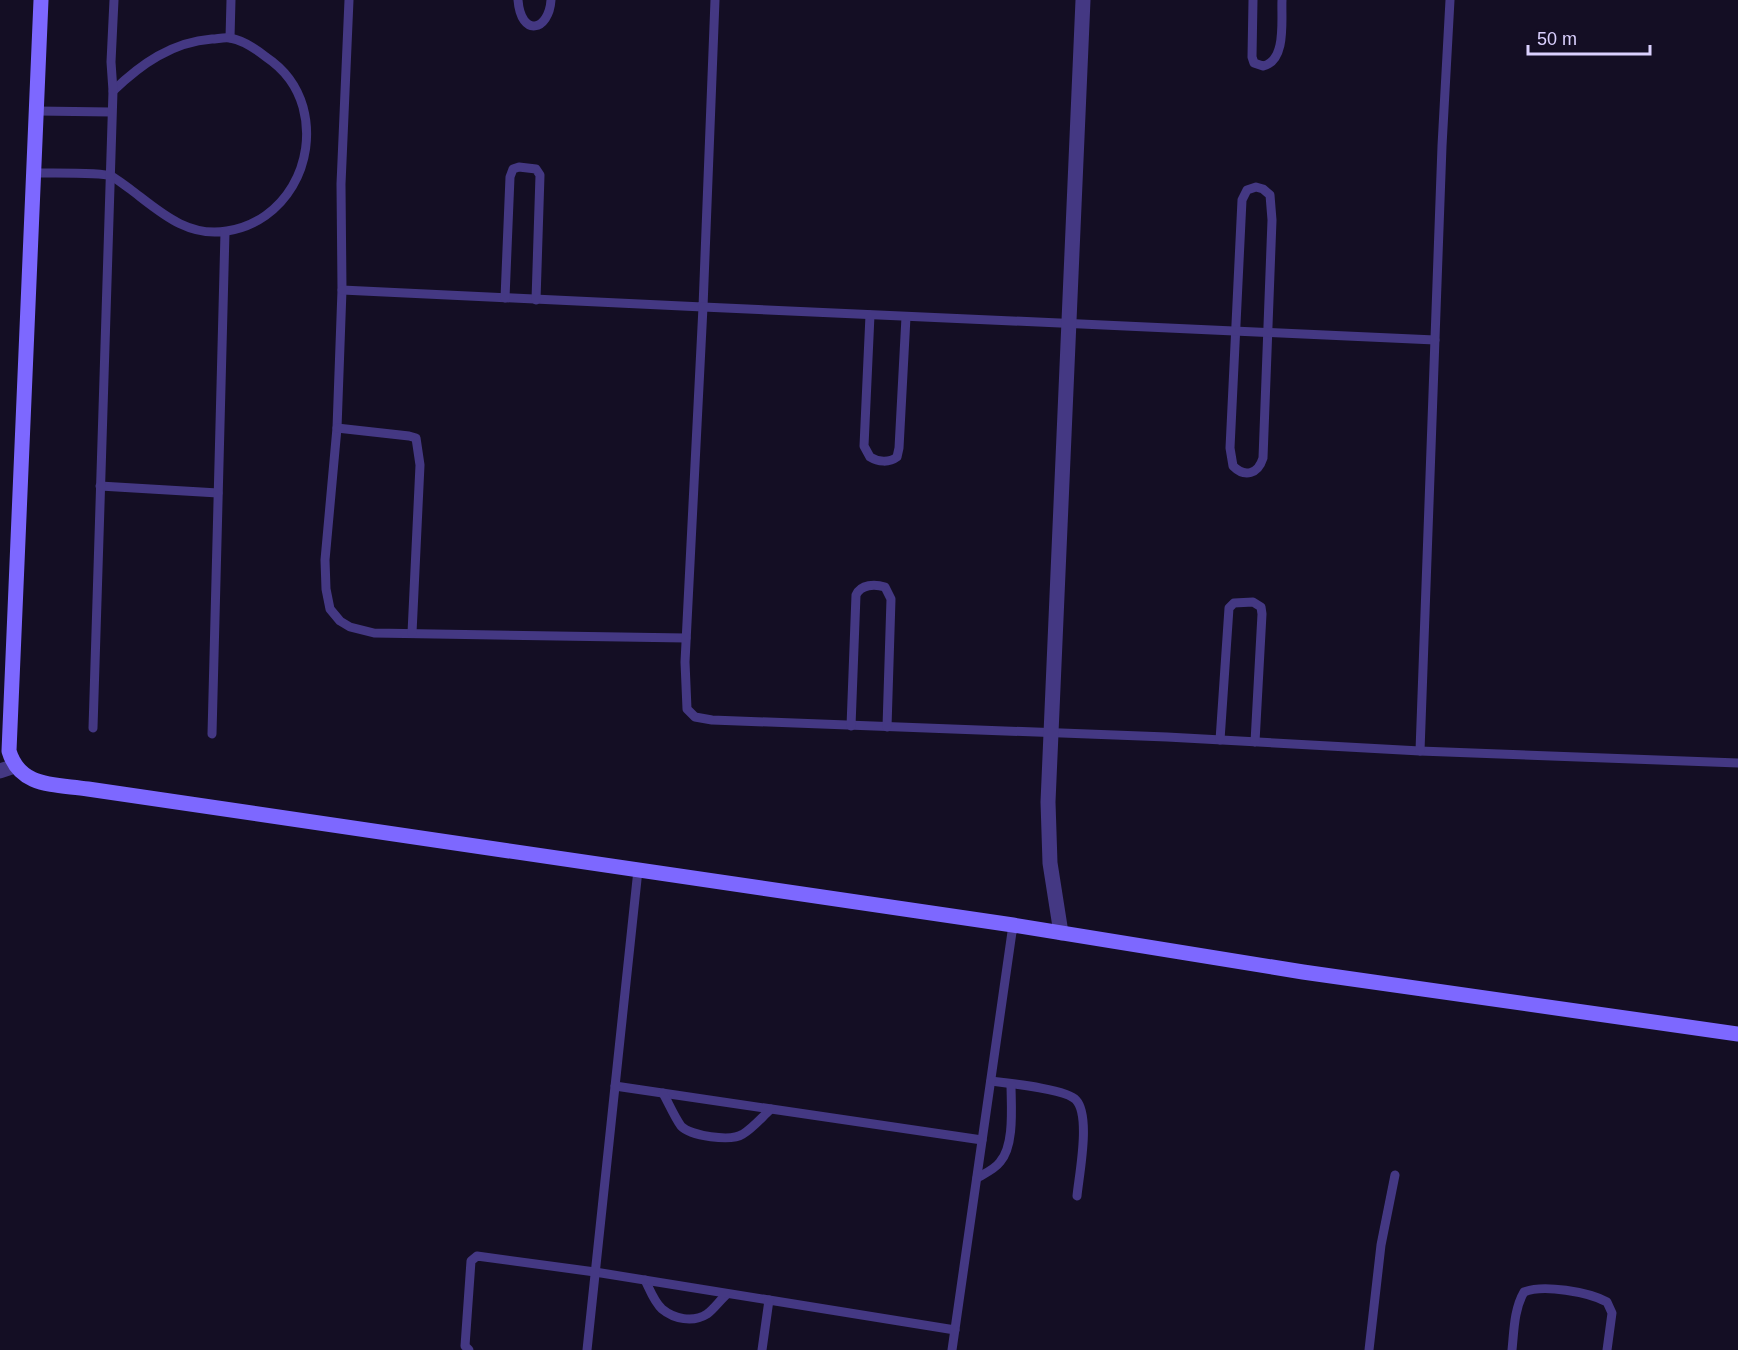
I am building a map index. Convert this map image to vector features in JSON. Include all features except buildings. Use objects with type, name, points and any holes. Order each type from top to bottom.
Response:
[{"type":"street","points":[[40,0],[7,769],[36,781],[1013,925],[1303,972],[1738,1034]]},
{"type":"street","points":[[1061,933],[1048,837],[1047,802],[1083,0]]},
{"type":"lane","points":[[93,728],[114,0]]},
{"type":"lane","points":[[230,38],[231,0]]},
{"type":"lane","points":[[349,0],[341,184],[342,290],[338,428],[325,560],[327,602],[334,616],[350,627],[374,633],[686,638]]},
{"type":"lane","points":[[518,0],[520,16],[526,24],[531,25],[542,23],[546,18],[551,0]]},
{"type":"lane","points":[[715,0],[703,307],[686,638],[685,701],[687,709],[695,717],[712,720],[1738,763]]},
{"type":"lane","points":[[1253,0],[1252,57],[1254,63],[1263,66],[1273,62],[1280,45],[1282,0]]},
{"type":"lane","points":[[1420,751],[1442,146],[1450,0]]},
{"type":"lane","points":[[34,173],[110,176],[163,216],[183,226],[205,231],[225,232],[256,221],[281,203],[300,173],[305,154],[306,137],[303,105],[286,73],[256,49],[230,38],[197,41],[173,48],[152,59],[113,91]]},
{"type":"lane","points":[[37,111],[111,112]]},
{"type":"lane","points":[[505,298],[510,177],[513,169],[519,167],[536,169],[540,175],[536,300]]},
{"type":"lane","points":[[1256,187],[1267,191],[1272,205],[1268,333],[1263,458],[1259,468],[1249,474],[1238,471],[1231,459],[1242,200],[1247,190],[1256,187]]},
{"type":"lane","points":[[212,734],[225,232]]},
{"type":"lane","points":[[342,290],[1435,340]]},
{"type":"lane","points":[[870,315],[864,446],[870,457],[882,461],[893,460],[897,457],[899,448],[906,316]]},
{"type":"lane","points":[[338,428],[416,438],[420,465],[412,633]]},
{"type":"lane","points":[[100,486],[218,493]]},
{"type":"lane","points":[[851,726],[856,595],[861,588],[875,585],[885,587],[891,599],[887,727]]},
{"type":"lane","points":[[1220,740],[1229,608],[1234,603],[1253,602],[1261,607],[1262,614],[1255,742]]},
{"type":"lane","points":[[587,1350],[638,870]]},
{"type":"lane","points":[[952,1350],[1013,925]]},
{"type":"lane","points":[[991,1081],[1062,1093],[1076,1099],[1084,1122],[1077,1196]]},
{"type":"lane","points":[[977,1178],[1000,1163],[1006,1152],[1012,1123],[1011,1084]]},
{"type":"lane","points":[[615,1086],[982,1140]]},
{"type":"lane","points":[[663,1093],[682,1127],[688,1131],[717,1138],[742,1135],[771,1109]]},
{"type":"lane","points":[[1369,1350],[1381,1245],[1395,1175]]},
{"type":"lane","points":[[470,1350],[465,1346],[465,1334],[471,1261],[477,1256],[595,1272],[955,1330]]},
{"type":"lane","points":[[645,1281],[662,1309],[683,1320],[709,1313],[727,1294]]},
{"type":"lane","points":[[1512,1350],[1520,1298],[1524,1292],[1537,1289],[1586,1294],[1607,1302],[1612,1313],[1607,1350]]},
{"type":"lane","points":[[762,1350],[770,1300]]}]
